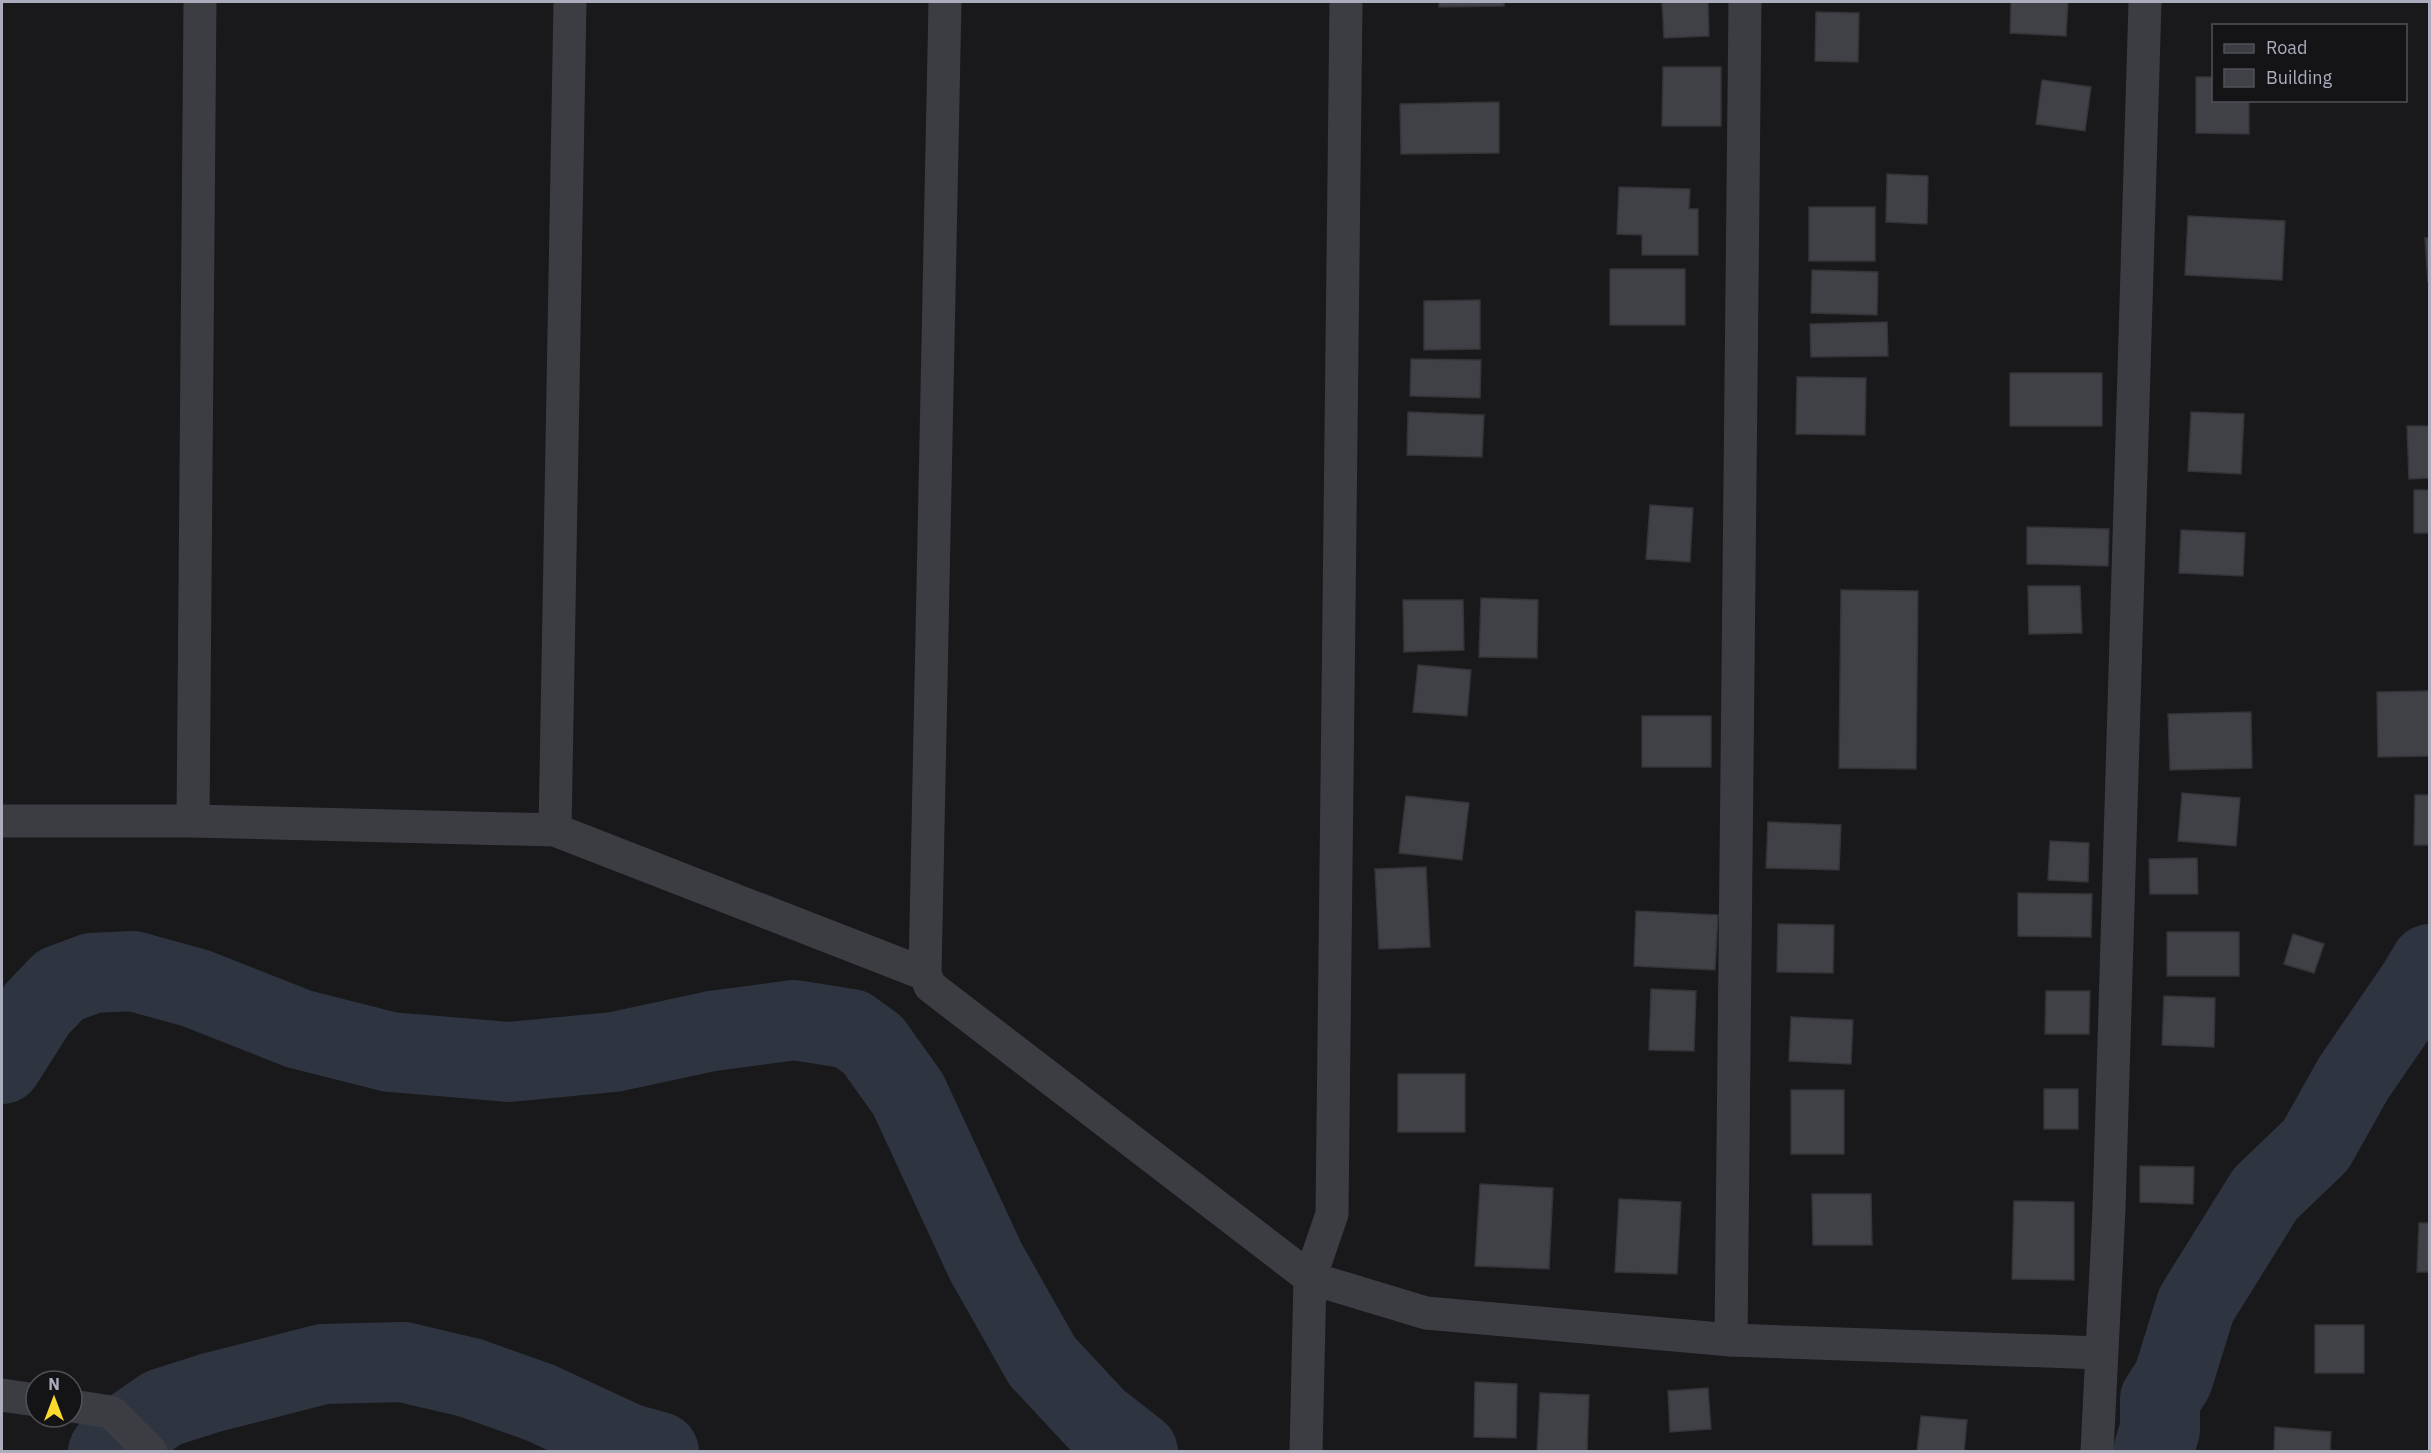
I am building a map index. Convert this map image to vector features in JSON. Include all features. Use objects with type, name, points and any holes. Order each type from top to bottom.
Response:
[{"type":"street","points":[[193,821],[200,2]]},
{"type":"street","points":[[555,830],[570,2]]},
{"type":"street","points":[[945,2],[925,974],[930,986],[1310,1278],[1426,1313],[1731,1340],[2101,1353]]},
{"type":"street","points":[[1306,1450],[1310,1278],[1332,1214],[1346,2]]},
{"type":"street","points":[[1731,1340],[1745,2]]},
{"type":"street","points":[[2097,1452],[2109,1209],[2145,2]]},
{"type":"street","points":[[2,821],[193,821],[555,830],[925,974]]},
{"type":"street","points":[[2,1395],[24,1398]]},
{"type":"street","points":[[84,1408],[111,1412],[148,1449]]},
{"type":"building","points":[[1439,2],[1504,2],[1504,6],[1439,7]]},
{"type":"building","points":[[1662,2],[1708,2],[1709,36],[1664,38]]},
{"type":"building","points":[[2011,2],[2068,2],[2066,36],[2010,33]]},
{"type":"building","points":[[1816,12],[1859,13],[1858,62],[1815,61]]},
{"type":"building","points":[[1663,67],[1721,67],[1721,126],[1662,126]]},
{"type":"building","points":[[2196,77],[2212,77],[2212,102],[2249,102],[2249,134],[2196,133]]},
{"type":"building","points":[[2042,80],[2091,87],[2085,131],[2036,124]]},
{"type":"building","points":[[1499,102],[1499,153],[1401,154],[1400,104]]},
{"type":"building","points":[[1887,174],[1928,176],[1927,224],[1886,222]]},
{"type":"building","points":[[1619,187],[1690,189],[1689,209],[1698,209],[1698,255],[1642,255],[1642,235],[1617,234]]},
{"type":"building","points":[[1809,207],[1875,207],[1875,261],[1809,261]]},
{"type":"building","points":[[2188,216],[2285,221],[2282,280],[2185,275]]},
{"type":"building","points":[[2425,238],[2430,238],[2430,282],[2428,282]]},
{"type":"building","points":[[1610,269],[1685,269],[1685,325],[1610,325]]},
{"type":"building","points":[[1812,270],[1878,272],[1877,315],[1811,313]]},
{"type":"building","points":[[1480,300],[1480,349],[1424,350],[1424,301]]},
{"type":"building","points":[[1887,322],[1888,356],[1811,357],[1810,324]]},
{"type":"building","points":[[1411,359],[1481,360],[1480,398],[1410,396]]},
{"type":"building","points":[[2010,373],[2102,373],[2102,426],[2010,426]]},
{"type":"building","points":[[1797,377],[1866,378],[1865,435],[1796,434]]},
{"type":"building","points":[[1408,412],[1484,415],[1482,457],[1407,455]]},
{"type":"building","points":[[2191,412],[2244,414],[2241,474],[2188,471]]},
{"type":"building","points":[[2407,426],[2430,426],[2430,478],[2409,479]]},
{"type":"building","points":[[2414,490],[2430,490],[2430,533],[2414,533]]},
{"type":"building","points":[[1650,505],[1693,508],[1690,562],[1646,559]]},
{"type":"building","points":[[2027,527],[2109,529],[2108,566],[2027,564]]},
{"type":"building","points":[[2181,530],[2245,533],[2243,576],[2179,573]]},
{"type":"building","points":[[2028,586],[2080,586],[2082,633],[2029,634]]},
{"type":"building","points":[[1841,590],[1918,591],[1916,769],[1839,768]]},
{"type":"building","points":[[1481,598],[1538,600],[1537,658],[1479,657]]},
{"type":"building","points":[[1403,600],[1463,600],[1464,650],[1404,652]]},
{"type":"building","points":[[1418,665],[1471,670],[1467,716],[1413,712]]},
{"type":"building","points":[[2430,691],[2430,756],[2378,757],[2377,692]]},
{"type":"building","points":[[2251,712],[2252,768],[2170,770],[2168,714]]},
{"type":"building","points":[[1642,716],[1711,716],[1711,767],[1642,767]]},
{"type":"building","points":[[2182,793],[2240,798],[2236,846],[2178,841]]},
{"type":"building","points":[[2415,795],[2430,795],[2430,845],[2414,845]]},
{"type":"building","points":[[1406,796],[1469,803],[1462,860],[1399,853]]},
{"type":"building","points":[[1768,822],[1841,825],[1839,870],[1766,868]]},
{"type":"building","points":[[2050,841],[2089,843],[2088,882],[2048,880]]},
{"type":"building","points":[[2197,858],[2198,894],[2150,894],[2149,859]]},
{"type":"building","points":[[1426,867],[1430,947],[1379,949],[1375,869]]},
{"type":"building","points":[[2018,893],[2092,894],[2091,937],[2018,936]]},
{"type":"building","points":[[1636,911],[1718,915],[1715,970],[1634,966]]},
{"type":"building","points":[[1778,924],[1834,925],[1833,973],[1777,972]]},
{"type":"building","points":[[2167,932],[2239,932],[2239,976],[2167,976]]},
{"type":"building","points":[[2293,934],[2324,944],[2314,973],[2284,964]]},
{"type":"building","points":[[1651,989],[1696,991],[1694,1051],[1649,1050]]},
{"type":"building","points":[[2046,991],[2090,991],[2089,1034],[2045,1034]]},
{"type":"building","points":[[2164,996],[2215,998],[2214,1047],[2162,1045]]},
{"type":"building","points":[[1791,1017],[1853,1020],[1851,1064],[1789,1061]]},
{"type":"building","points":[[1398,1074],[1465,1074],[1465,1132],[1398,1132]]},
{"type":"building","points":[[2044,1089],[2078,1089],[2078,1129],[2044,1129]]},
{"type":"building","points":[[1791,1090],[1844,1090],[1844,1154],[1791,1154]]},
{"type":"building","points":[[2140,1166],[2194,1167],[2193,1204],[2140,1202]]},
{"type":"building","points":[[1480,1184],[1553,1188],[1549,1269],[1475,1266]]},
{"type":"building","points":[[1812,1194],[1871,1194],[1872,1245],[1813,1245]]},
{"type":"building","points":[[1619,1199],[1681,1202],[1677,1274],[1615,1272]]},
{"type":"building","points":[[2014,1201],[2074,1202],[2074,1280],[2012,1279]]},
{"type":"building","points":[[2419,1223],[2430,1223],[2430,1272],[2417,1272]]},
{"type":"building","points":[[2315,1325],[2364,1325],[2364,1373],[2315,1373]]},
{"type":"building","points":[[1475,1382],[1517,1384],[1516,1438],[1474,1437]]},
{"type":"building","points":[[1708,1388],[1711,1429],[1670,1432],[1668,1391]]},
{"type":"building","points":[[1540,1393],[1589,1395],[1587,1452],[1537,1452]]},
{"type":"building","points":[[1921,1416],[1967,1420],[1964,1452],[1917,1451]]},
{"type":"building","points":[[2275,1427],[2331,1432],[2330,1452],[2274,1452]]},
{"type":"waterway","points":[[2153,1452],[2160,1430],[2160,1399],[2173,1379],[2196,1305],[2265,1194],[2316,1145],[2353,1079],[2430,964]]},
{"type":"waterway","points":[[2,1064],[37,1009],[60,985],[92,973],[133,971],[195,988],[299,1029],[390,1052],[509,1062],[614,1052],[712,1031],[794,1020],[851,1029],[873,1045],[908,1094],[986,1262],[1042,1361],[1097,1420],[1138,1452]]},
{"type":"waterway","points":[[108,1452],[118,1439],[163,1408],[210,1393],[323,1364],[403,1362],[471,1378],[541,1403],[627,1443],[659,1452]]}]
